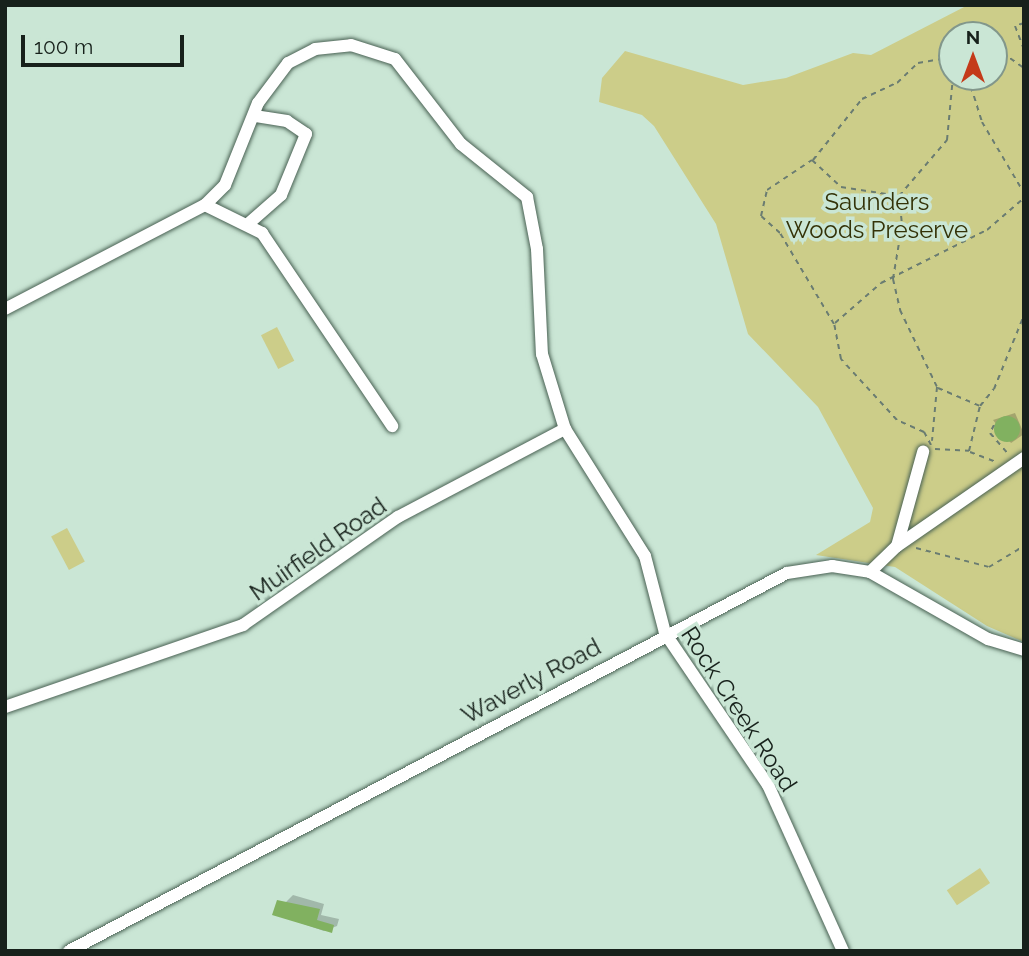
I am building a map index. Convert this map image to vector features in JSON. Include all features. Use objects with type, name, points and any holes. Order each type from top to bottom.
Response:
[{"type":"street","name":"Rock Creek Road","points":[[5,309],[205,205],[225,186],[274,76],[305,53],[351,45],[395,59],[461,144],[527,197],[537,249],[542,354],[565,429],[646,556],[665,633],[768,785],[843,951]]},
{"type":"street","points":[[248,224],[281,195],[306,134],[287,121],[254,116]]},
{"type":"street","points":[[205,205],[262,233],[392,426]]},
{"type":"street","name":"Muirfield Road","points":[[5,707],[243,625],[398,517],[565,429]]},
{"type":"street","points":[[900,544],[923,452]]},
{"type":"street","points":[[870,572],[900,544],[1024,458]]},
{"type":"street","name":"Waverly Road","points":[[69,951],[665,633],[801,569],[870,572],[988,639],[1024,650]]},
{"type":"path","points":[[1024,23],[1015,29],[1024,50]]},
{"type":"path","points":[[1008,57],[1024,68]]},
{"type":"path","points":[[938,59],[918,63],[897,83],[862,99],[812,160],[767,190],[761,216],[780,233],[834,324],[841,359],[897,420],[932,441],[946,453],[969,451],[990,462],[1008,459],[990,433],[994,425]]},
{"type":"path","points":[[932,441],[937,387],[893,279],[902,225],[899,196],[947,140],[952,91]]},
{"type":"path","points":[[972,91],[982,122],[1024,193]]},
{"type":"path","points":[[812,160],[841,187],[899,196]]},
{"type":"path","points":[[834,324],[853,302],[987,230],[1024,198]]},
{"type":"path","points":[[969,451],[980,407],[993,389],[1024,315]]},
{"type":"path","points":[[937,387],[980,407]]},
{"type":"path","points":[[900,544],[989,567],[1024,547]]},
{"type":"green space","name":"Saunders Woods Preserve","points":[[968,5],[1024,5],[1024,642],[987,626],[895,567],[816,555],[870,522],[873,508],[818,407],[748,334],[716,224],[654,126],[642,115],[599,102],[602,78],[625,51],[743,85],[786,78],[853,53],[871,55]]},
{"type":"green space","points":[[277,327],[294,361],[278,369],[261,335]]},
{"type":"green space","points":[[67,528],[85,562],[69,570],[51,536]]},
{"type":"green space","points":[[980,868],[990,883],[957,905],[947,890]]},
{"type":"building","points":[[1007,416],[1016,420],[1020,429],[1016,438],[1007,442],[998,438],[994,429],[998,420]]},
{"type":"building","points":[[277,900],[320,909],[317,920],[334,925],[332,933],[272,915]]}]
